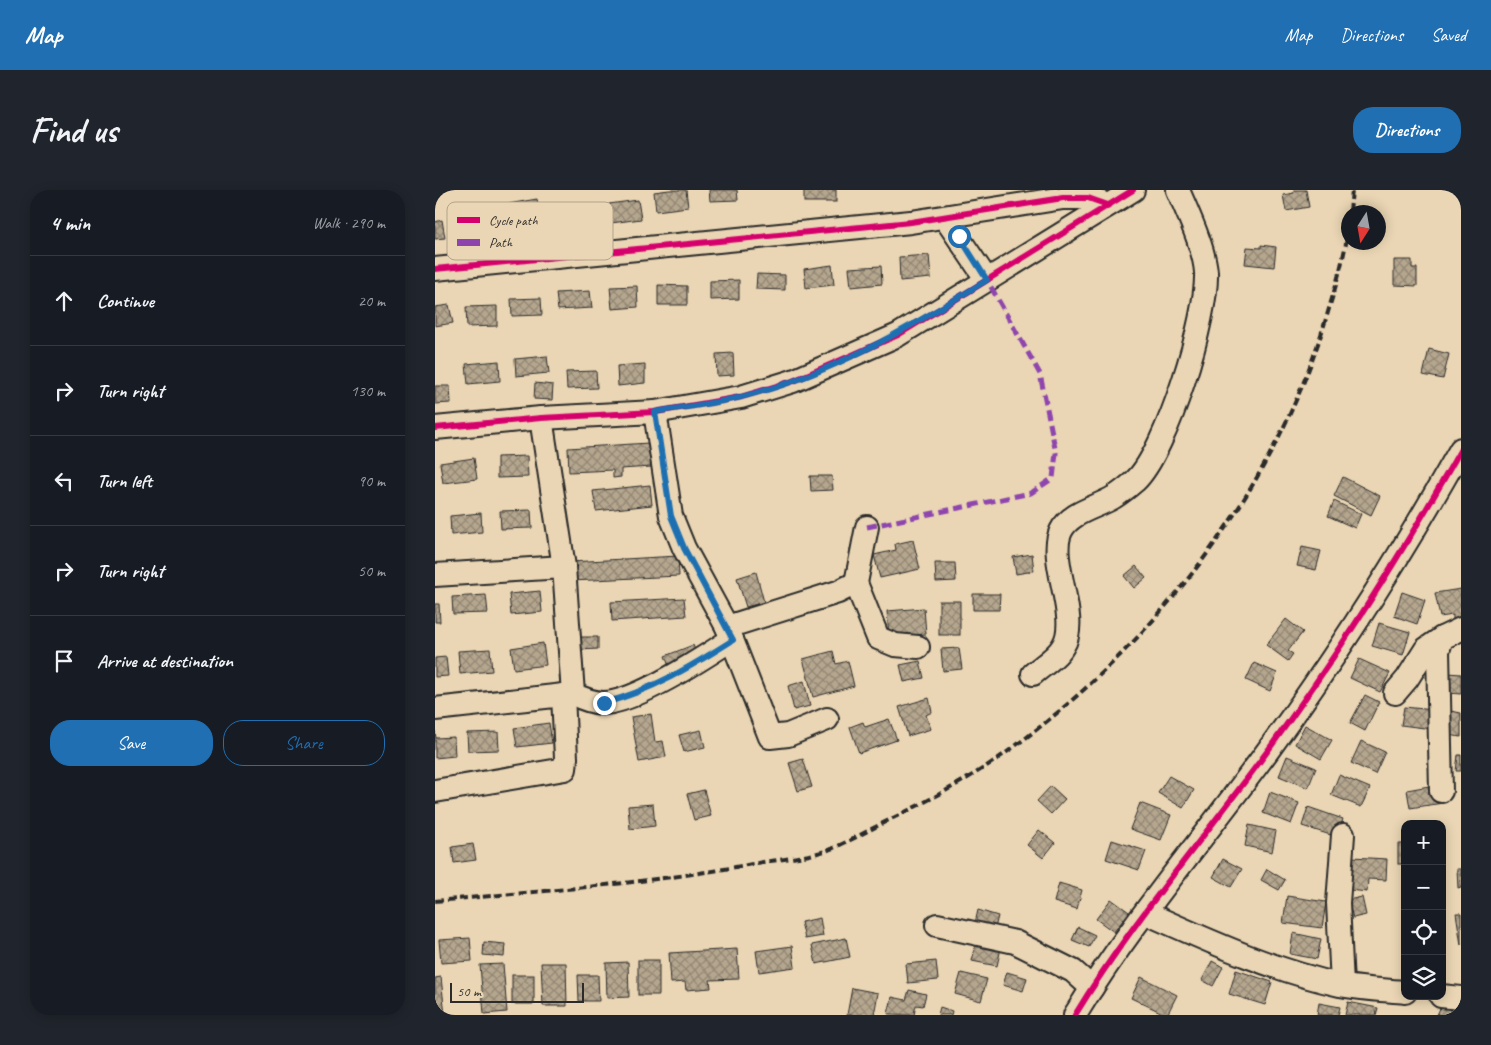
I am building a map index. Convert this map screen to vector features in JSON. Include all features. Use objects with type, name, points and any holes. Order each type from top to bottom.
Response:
[{"type":"street","points":[[435,428],[541,418],[655,412],[741,397],[793,382],[898,335],[1133,190]]},
{"type":"street","points":[[1033,674],[1063,647],[1068,635],[1066,602],[1057,546],[1059,533],[1065,522],[1113,497],[1136,480],[1165,434],[1200,327],[1206,296],[1206,270],[1194,229],[1178,190]]},
{"type":"street","points":[[613,252],[945,218],[1063,198],[1088,198],[1108,205]]},
{"type":"street","points":[[945,218],[987,280]]},
{"type":"street","points":[[435,270],[533,260]]},
{"type":"street","points":[[655,412],[671,516],[684,548],[730,633],[770,737],[788,735],[827,719]]},
{"type":"street","points":[[435,791],[560,772],[565,769],[568,694],[564,567],[541,418]]},
{"type":"street","points":[[1075,1015],[1146,913],[1270,748],[1417,528],[1461,449]]},
{"type":"street","points":[[867,527],[856,583],[878,638],[895,645],[918,647]]},
{"type":"street","points":[[435,575],[564,567]]},
{"type":"street","points":[[435,709],[568,694],[604,703],[625,698],[678,674],[730,633],[838,592],[856,583]]},
{"type":"street","points":[[1395,693],[1407,679],[1426,649],[1451,633]]},
{"type":"street","points":[[1441,791],[1439,651],[1451,633]]},
{"type":"street","points":[[1342,985],[1338,904],[1343,835]]},
{"type":"street","points":[[1146,913],[1228,950],[1301,975],[1342,985],[1401,992]]},
{"type":"street","points":[[937,925],[1015,942],[1073,970],[1092,988]]},
{"type":"street","points":[[1446,996],[1461,998]]},
{"type":"building","points":[[686,190],[688,207],[656,211],[654,192]]},
{"type":"building","points":[[709,190],[737,190],[738,200],[710,201]]},
{"type":"building","points":[[804,190],[836,190],[836,202],[804,202]]},
{"type":"building","points":[[1293,190],[1306,190],[1309,207],[1286,211],[1283,195],[1294,193]]},
{"type":"building","points":[[537,199],[538,202],[520,202]]},
{"type":"building","points":[[638,200],[641,219],[613,223],[613,203]]},
{"type":"building","points":[[442,220],[445,238],[435,239],[435,222]]},
{"type":"building","points":[[1261,245],[1276,247],[1274,267],[1245,264],[1247,247],[1261,248]]},
{"type":"building","points":[[929,255],[931,278],[900,281],[899,257]]},
{"type":"building","points":[[1394,260],[1412,260],[1412,268],[1417,268],[1417,286],[1394,285]]},
{"type":"building","points":[[832,265],[834,285],[806,288],[804,269]]},
{"type":"building","points":[[881,266],[882,284],[851,287],[849,268]]},
{"type":"building","points":[[757,274],[785,275],[785,290],[756,289]]},
{"type":"building","points":[[739,280],[739,299],[710,300],[710,281]]},
{"type":"building","points":[[658,285],[687,286],[687,305],[658,305]]},
{"type":"building","points":[[637,286],[638,307],[612,309],[610,287]]},
{"type":"building","points":[[590,291],[592,308],[558,310],[556,293]]},
{"type":"building","points":[[541,298],[542,315],[512,316],[511,299]]},
{"type":"building","points":[[449,305],[453,323],[435,326],[435,307]]},
{"type":"building","points":[[497,306],[497,326],[467,327],[466,307]]},
{"type":"building","points":[[1429,349],[1449,354],[1443,379],[1423,375]]},
{"type":"building","points":[[733,353],[734,375],[717,376],[716,354]]},
{"type":"building","points":[[547,356],[549,373],[516,376],[515,359]]},
{"type":"building","points":[[499,361],[500,381],[468,384],[466,364]]},
{"type":"building","points":[[645,364],[645,383],[618,386],[617,366]]},
{"type":"building","points":[[596,371],[597,388],[567,389],[566,372]]},
{"type":"building","points":[[535,383],[553,385],[552,400],[534,399]]},
{"type":"building","points":[[435,386],[450,386],[451,403],[435,404]]},
{"type":"building","points":[[649,443],[651,467],[621,469],[621,477],[613,478],[613,470],[569,472],[568,448]]},
{"type":"building","points":[[527,456],[528,477],[497,478],[497,457]]},
{"type":"building","points":[[474,458],[477,479],[443,483],[440,463]]},
{"type":"building","points":[[810,476],[832,476],[833,490],[811,491]]},
{"type":"building","points":[[1343,477],[1380,496],[1371,515],[1334,496]]},
{"type":"building","points":[[650,485],[652,505],[596,511],[593,491]]},
{"type":"building","points":[[1334,501],[1361,514],[1355,528],[1328,516]]},
{"type":"building","points":[[531,510],[532,528],[501,529],[500,511]]},
{"type":"building","points":[[481,513],[482,532],[451,535],[450,516]]},
{"type":"building","points":[[913,540],[920,569],[880,578],[874,555],[896,550],[895,544]]},
{"type":"building","points":[[1302,547],[1321,551],[1316,570],[1297,566]]},
{"type":"building","points":[[1032,554],[1034,571],[1016,574],[1013,557]]},
{"type":"building","points":[[678,556],[679,576],[571,581],[570,562]]},
{"type":"building","points":[[935,563],[955,563],[956,581],[936,582]]},
{"type":"building","points":[[1136,566],[1146,578],[1134,588],[1124,576]]},
{"type":"building","points":[[756,572],[764,602],[746,607],[737,578]]},
{"type":"building","points":[[1461,589],[1461,618],[1453,620],[1453,615],[1440,617],[1435,593]]},
{"type":"building","points":[[540,591],[542,612],[511,615],[509,594]]},
{"type":"building","points":[[1402,592],[1425,600],[1417,624],[1394,616]]},
{"type":"building","points":[[973,594],[1000,594],[999,610],[973,610]]},
{"type":"building","points":[[486,595],[488,613],[453,614],[452,597]]},
{"type":"building","points":[[684,598],[686,616],[612,621],[611,602]]},
{"type":"building","points":[[939,601],[960,601],[960,635],[939,635]]},
{"type":"building","points":[[435,604],[439,604],[440,622],[435,622]]},
{"type":"building","points":[[924,608],[926,634],[889,637],[887,611]]},
{"type":"building","points":[[1286,619],[1303,632],[1288,651],[1293,654],[1288,661],[1266,645]]},
{"type":"building","points":[[1379,623],[1410,632],[1403,655],[1372,646]]},
{"type":"building","points":[[579,637],[598,637],[598,649],[580,650]]},
{"type":"building","points":[[543,643],[546,665],[514,669],[511,648]]},
{"type":"building","points":[[693,645],[699,660],[671,671],[665,656]]},
{"type":"building","points":[[959,648],[962,669],[943,671],[941,649]]},
{"type":"building","points":[[490,649],[492,671],[460,674],[458,651]]},
{"type":"building","points":[[833,651],[836,664],[848,661],[854,686],[813,697],[803,659]]},
{"type":"building","points":[[446,657],[448,676],[435,677],[435,658]]},
{"type":"building","points":[[1359,659],[1390,673],[1380,692],[1350,678]]},
{"type":"building","points":[[920,661],[924,678],[904,682],[900,665]]},
{"type":"building","points":[[1254,663],[1277,673],[1270,691],[1246,680]]},
{"type":"building","points":[[1448,673],[1461,674],[1461,694],[1447,693]]},
{"type":"building","points":[[804,681],[810,706],[794,710],[788,686]]},
{"type":"building","points":[[1365,695],[1379,702],[1365,731],[1350,723]]},
{"type":"building","points":[[929,698],[932,712],[926,715],[931,729],[908,736],[899,707]]},
{"type":"building","points":[[1404,707],[1434,710],[1432,729],[1401,725]]},
{"type":"building","points":[[1451,711],[1461,713],[1461,737],[1448,735]]},
{"type":"building","points":[[651,714],[655,742],[663,741],[666,757],[639,762],[631,717]]},
{"type":"building","points":[[889,719],[897,740],[859,753],[850,727],[863,722],[865,727]]},
{"type":"building","points":[[549,723],[552,743],[517,747],[514,728]]},
{"type":"building","points":[[1305,725],[1332,740],[1321,759],[1295,744]]},
{"type":"building","points":[[701,730],[705,747],[684,752],[679,735]]},
{"type":"building","points":[[435,731],[436,738],[454,737],[455,756],[435,758]]},
{"type":"building","points":[[498,732],[499,750],[468,751],[467,733]]},
{"type":"building","points":[[1361,741],[1385,752],[1375,774],[1351,763]]},
{"type":"building","points":[[1458,755],[1461,755],[1461,771],[1456,771]]},
{"type":"building","points":[[1287,756],[1316,768],[1308,788],[1279,776]]},
{"type":"building","points":[[803,759],[812,787],[798,791],[789,763]]},
{"type":"building","points":[[1339,775],[1370,788],[1361,807],[1331,795]]},
{"type":"building","points":[[1169,776],[1194,790],[1183,808],[1158,793]]},
{"type":"building","points":[[1440,784],[1443,803],[1410,808],[1407,790]]},
{"type":"building","points":[[1051,786],[1065,799],[1051,814],[1037,801]]},
{"type":"building","points":[[704,790],[711,816],[694,820],[687,794]]},
{"type":"building","points":[[1270,792],[1299,803],[1291,824],[1263,813]]},
{"type":"building","points":[[1140,803],[1171,815],[1161,840],[1130,829]]},
{"type":"building","points":[[653,804],[655,826],[630,829],[628,806]]},
{"type":"building","points":[[1308,807],[1343,819],[1337,837],[1302,826]]},
{"type":"building","points":[[1249,825],[1276,831],[1272,852],[1245,846]]},
{"type":"building","points":[[1039,830],[1055,843],[1043,858],[1027,845]]},
{"type":"building","points":[[1112,840],[1146,851],[1139,870],[1106,859]]},
{"type":"building","points":[[473,844],[476,860],[454,863],[452,847]]},
{"type":"building","points":[[1398,844],[1401,844],[1401,864],[1398,864]]},
{"type":"building","points":[[1352,857],[1387,859],[1386,880],[1368,879],[1367,892],[1350,890]]},
{"type":"building","points":[[1223,859],[1242,869],[1231,887],[1213,877]]},
{"type":"building","points":[[1267,869],[1285,880],[1279,890],[1261,880]]},
{"type":"building","points":[[1457,869],[1461,869],[1461,887],[1458,888]]},
{"type":"building","points":[[1059,883],[1082,890],[1077,909],[1054,902]]},
{"type":"building","points":[[1287,896],[1326,902],[1322,928],[1283,923]]},
{"type":"building","points":[[1362,897],[1366,915],[1353,918],[1348,900]]},
{"type":"building","points":[[1111,899],[1129,912],[1114,932],[1096,919]]},
{"type":"building","points":[[978,910],[998,916],[995,928],[975,923]]},
{"type":"building","points":[[1456,913],[1461,913],[1461,945]]},
{"type":"building","points":[[820,918],[823,936],[805,939],[801,922]]},
{"type":"building","points":[[1078,927],[1095,935],[1089,947],[1072,940]]},
{"type":"building","points":[[1293,933],[1321,939],[1317,959],[1290,954]]},
{"type":"building","points":[[470,938],[472,961],[441,963],[439,940]]},
{"type":"building","points":[[846,938],[850,957],[816,964],[812,945]]},
{"type":"building","points":[[484,942],[505,944],[504,957],[483,955]]},
{"type":"building","points":[[976,943],[1001,948],[997,966],[972,961]]},
{"type":"building","points":[[792,946],[795,967],[759,972],[756,951]]},
{"type":"building","points":[[737,949],[739,979],[710,980],[711,988],[686,990],[685,982],[671,983],[669,953]]},
{"type":"building","points":[[638,960],[659,960],[659,995],[638,995]]},
{"type":"building","points":[[936,961],[938,980],[908,983],[906,964]]},
{"type":"building","points":[[1212,961],[1223,967],[1213,986],[1202,980]]},
{"type":"building","points":[[628,962],[629,997],[607,998],[606,963]]},
{"type":"building","points":[[541,963],[566,963],[567,1006],[543,1006]]},
{"type":"building","points":[[503,964],[507,1012],[484,1014],[480,965]]},
{"type":"building","points":[[1236,970],[1272,982],[1265,1005],[1229,994]]},
{"type":"building","points":[[1007,972],[1027,978],[1023,991],[1003,985]]},
{"type":"building","points":[[961,973],[987,979],[981,1001],[955,994]]},
{"type":"building","points":[[512,975],[534,975],[534,1004],[512,1004]]},
{"type":"building","points":[[578,975],[598,975],[599,1001],[579,1001]]},
{"type":"building","points":[[441,977],[445,1015],[435,1015],[435,978]]},
{"type":"building","points":[[1141,977],[1177,995],[1167,1015],[1131,998]]},
{"type":"building","points":[[852,988],[878,993],[874,1015],[847,1015]]},
{"type":"building","points":[[909,990],[926,994],[923,1006],[916,1005],[914,1015],[888,1014],[892,997],[906,1000]]},
{"type":"building","points":[[1348,1002],[1378,1008],[1376,1015],[1345,1015]]},
{"type":"building","points":[[1319,1003],[1340,1007],[1338,1015],[1317,1015]]},
{"type":"building","points":[[1441,1006],[1458,1014],[1437,1015]]},
{"type":"building","points":[[940,1007],[952,1011],[951,1015],[938,1015]]},
{"type":"railway","points":[[1351,205],[1352,190]]},
{"type":"railway","points":[[435,901],[634,882],[713,871],[822,852],[845,843],[933,797],[964,780],[1007,752],[1062,709],[1114,661],[1162,610],[1206,555],[1245,497],[1280,435],[1308,371],[1336,285],[1344,250]]},
{"type":"marked path","points":[[867,527],[1031,493],[1053,478],[1056,453],[1040,374],[987,280]]},
{"type":"cycle path","points":[[435,428],[541,418],[655,412],[741,397],[793,381],[898,335],[1133,190]]},
{"type":"cycle path","points":[[613,251],[911,222],[1063,198],[1088,198],[1108,205]]},
{"type":"cycle path","points":[[435,269],[526,260]]},
{"type":"cycle path","points":[[1075,1015],[1120,946],[1295,713],[1393,564],[1461,449]]},
{"type":"route","points":[[604,703],[625,698],[678,674],[733,640],[684,548],[671,516],[655,412],[741,397],[793,382],[898,335],[987,280],[959,236]]}]
